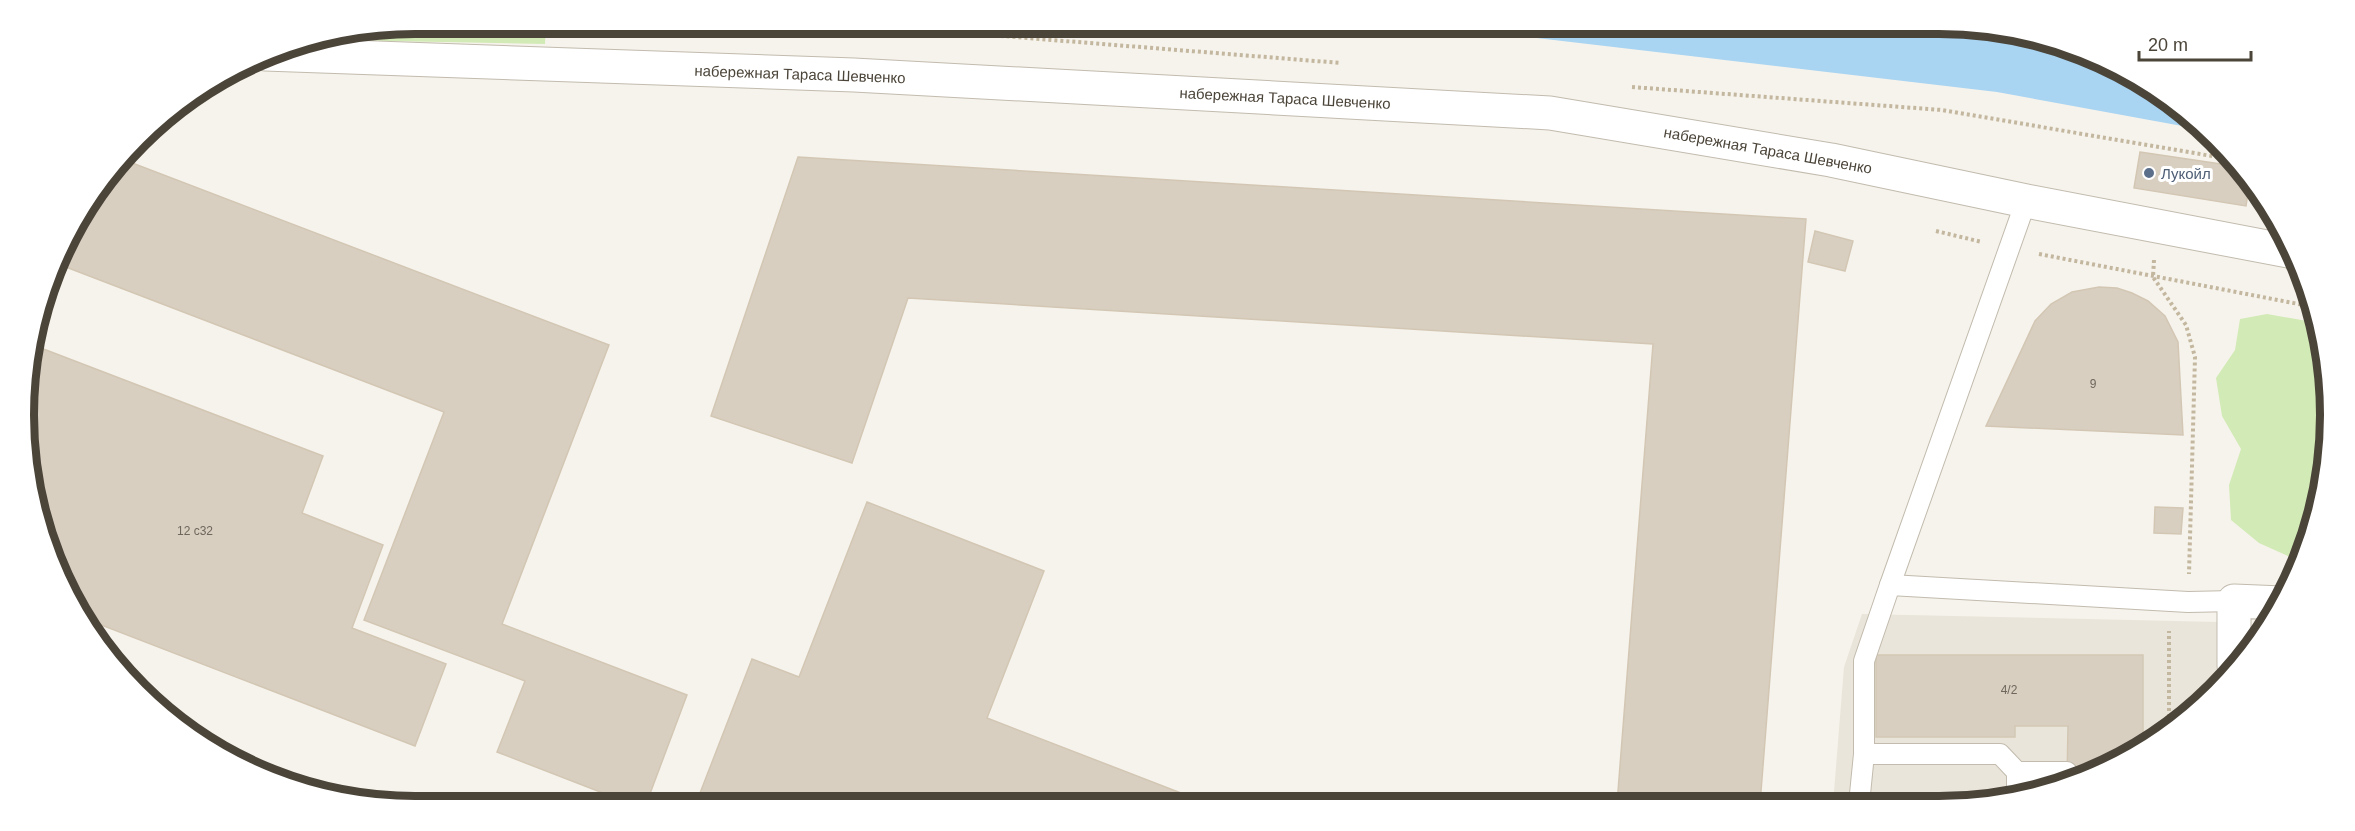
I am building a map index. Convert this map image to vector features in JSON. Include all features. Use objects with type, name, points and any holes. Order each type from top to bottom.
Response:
[{"type":"street","name":"набережная Тараса Шевченко","points":[[293,55],[854,75],[1550,113],[1831,160],[2026,201],[2282,250]]},
{"type":"street","points":[[2234,657],[2234,601],[2271,603]]},
{"type":"lane","points":[[1860,796],[1864,754],[1864,661],[2026,201]]},
{"type":"lane","points":[[1890,585],[2178,601],[2234,601]]},
{"type":"lane","points":[[1864,754],[2000,754],[2017,772],[2017,788]]},
{"type":"lane","points":[[2017,772],[2067,772]]},
{"type":"path","points":[[1942,110],[2220,157]]},
{"type":"path","points":[[2157,225],[2153,277],[2186,325],[2195,357],[2170,719]]},
{"type":"path","points":[[1936,231],[2009,249],[2304,305]]},
{"type":"shaded area","points":[[1862,614],[2219,622],[2219,674],[2191,702],[2151,732],[2108,757],[2062,776],[2014,789],[1964,796],[1834,796],[1844,667]]},
{"type":"green space","points":[[416,34],[546,34],[545,44],[351,40]]},
{"type":"green space","points":[[2267,314],[2309,321],[2320,391],[2320,440],[2308,514],[2292,558],[2259,543],[2231,520],[2229,485],[2241,449],[2222,416],[2216,378],[2235,350],[2240,319]]},
{"type":"water","points":[[1502,34],[1940,34],[1989,38],[2038,47],[2108,74],[2151,99],[2189,127],[1997,92]]},
{"type":"building","points":[[2140,152],[2227,165],[2248,193],[2246,206],[2134,188]]},
{"type":"building","points":[[798,157],[1806,219],[1761,796],[1618,796],[1653,344],[908,298],[852,463],[711,416]]},
{"type":"building","points":[[131,162],[609,345],[502,624],[687,695],[649,796],[611,796],[497,752],[525,681],[364,620],[444,412],[65,267],[99,204]]},
{"type":"building","points":[[1815,231],[1853,241],[1845,271],[1808,262]]},
{"type":"building","points":[[2099,287],[2117,288],[2132,293],[2148,301],[2165,316],[2178,342],[2183,435],[1986,426],[2035,321],[2051,304],[2072,292]]},
{"type":"building","points":[[41,348],[323,456],[302,513],[383,545],[352,628],[446,664],[415,746],[97,623],[74,584],[64,561],[47,514],[42,490],[34,416]]},
{"type":"building","points":[[867,502],[1044,571],[987,718],[1189,796],[699,796],[752,659],[799,677]]},
{"type":"building","points":[[2155,507],[2183,508],[2181,534],[2154,533]]},
{"type":"building","points":[[1876,655],[2143,655],[2143,737],[2108,757],[2067,774],[2068,726],[2015,726],[2015,737],[1876,737]]},
{"type":"place","name":"Лукойл","points":[[2149,173]]}]
